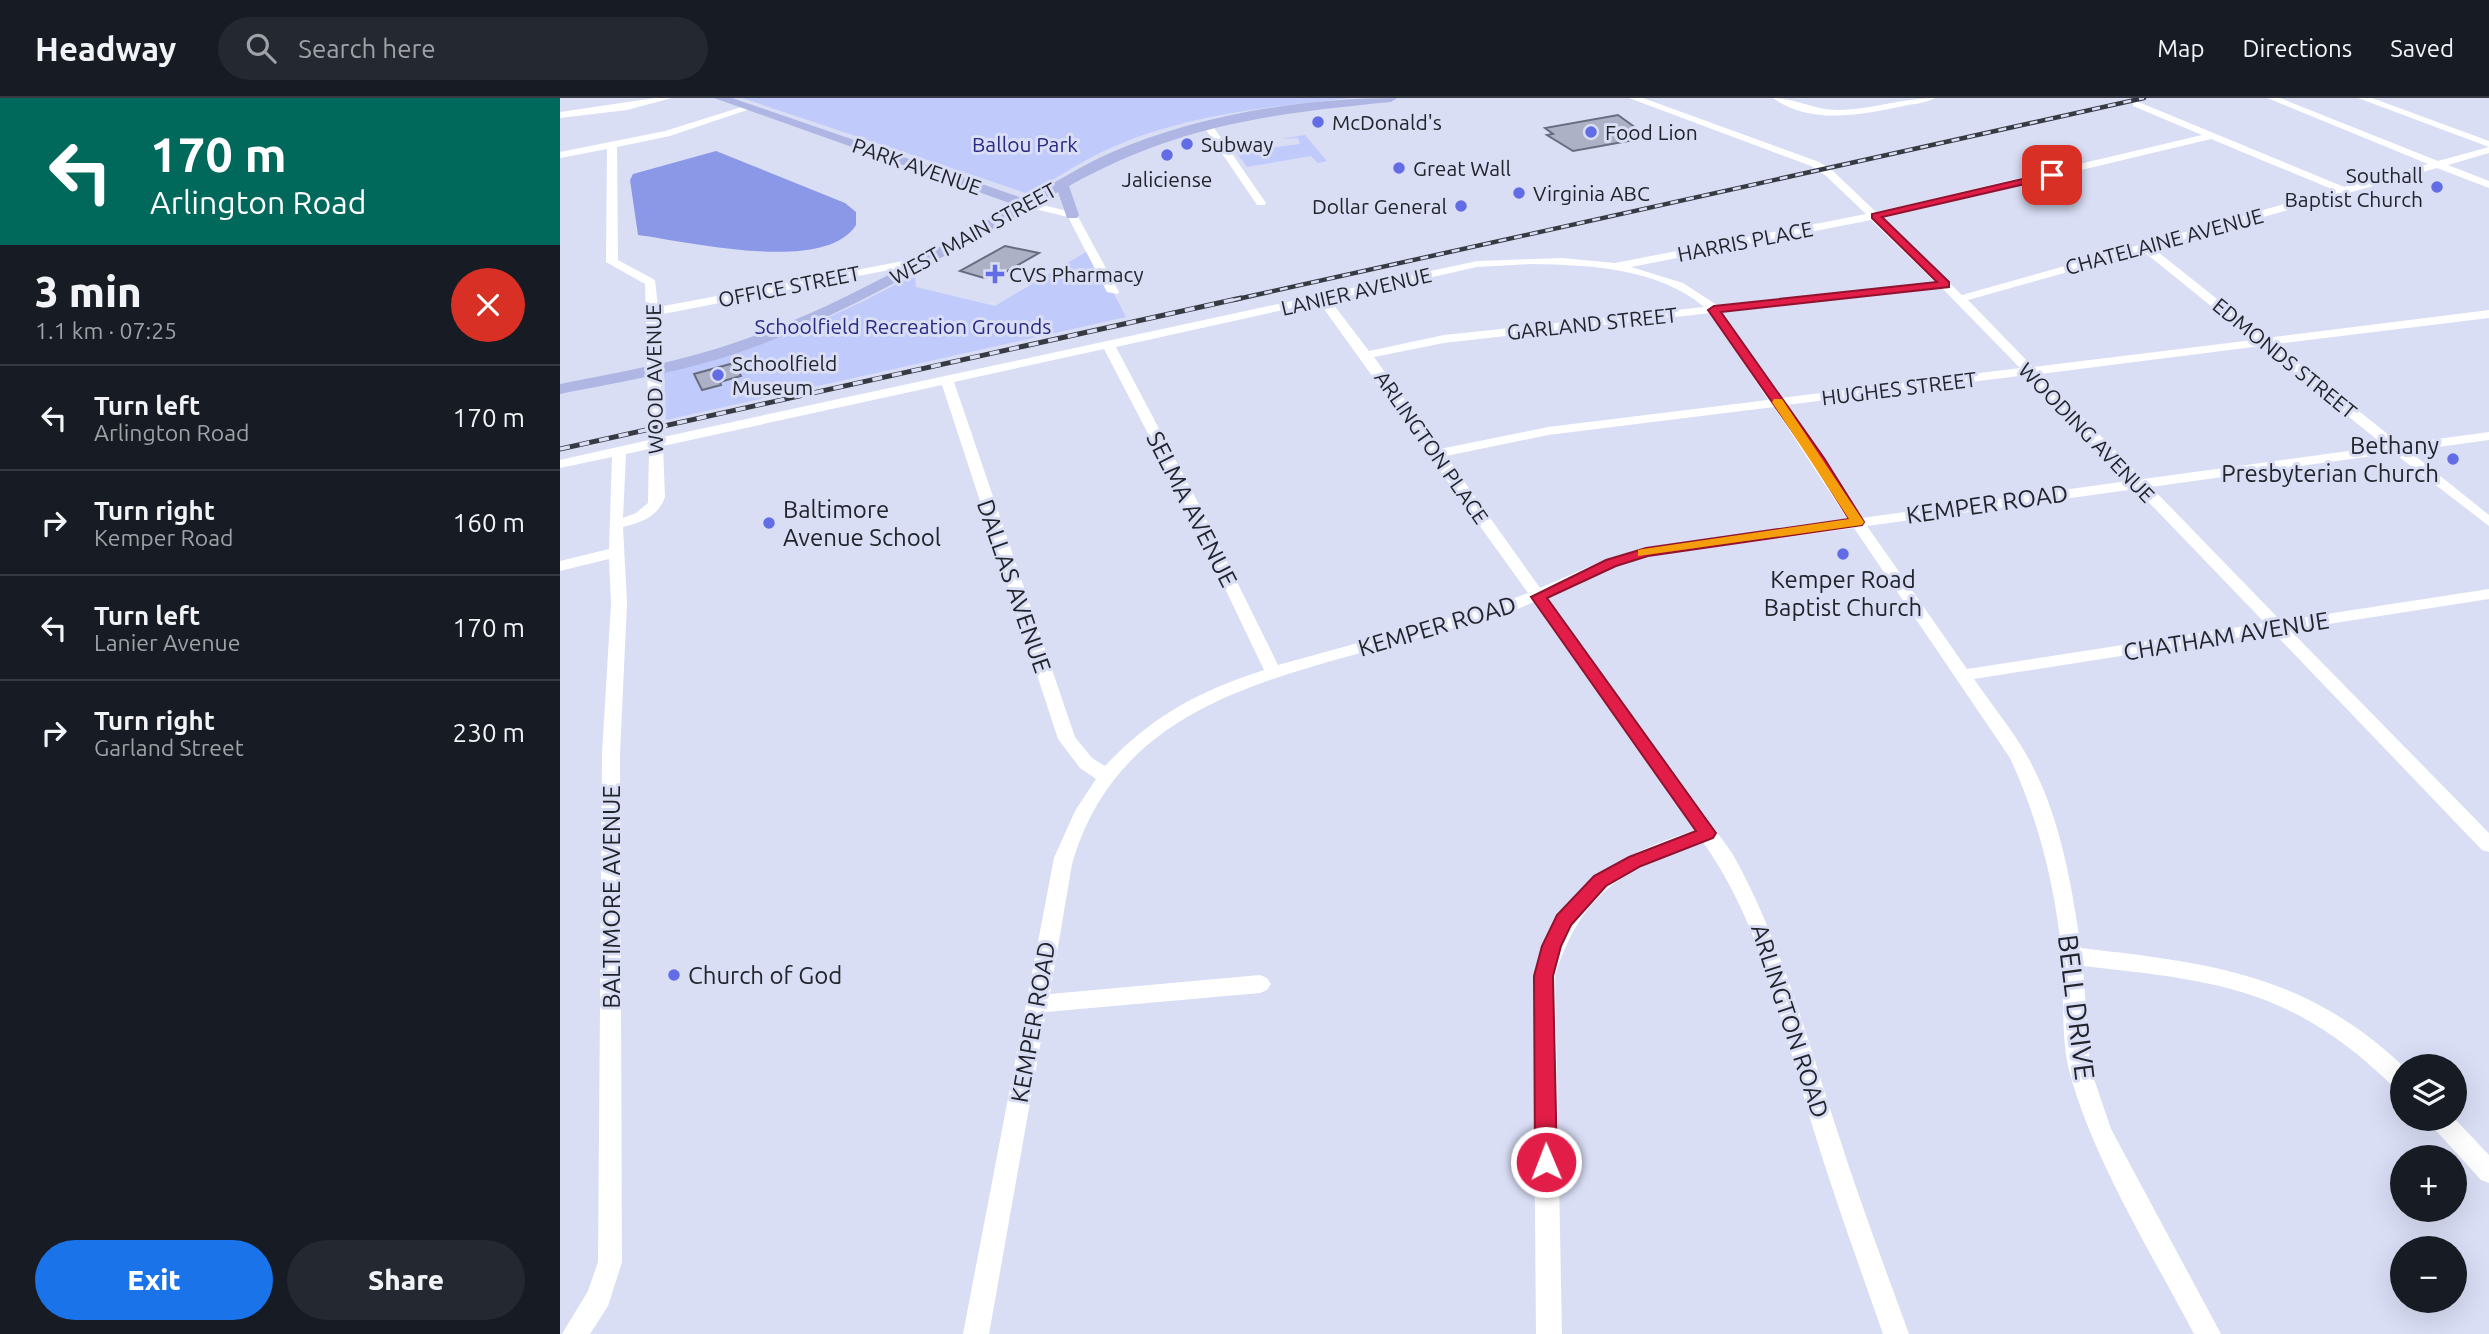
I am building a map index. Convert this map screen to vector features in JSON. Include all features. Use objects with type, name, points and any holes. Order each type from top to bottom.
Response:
[{"type":"main road","name":"PARK AVENUE","points":[[720,98],[1026,204]]},
{"type":"main road","name":"WEST MAIN STREET","points":[[560,389],[653,371],[783,331],[864,294],[1132,148],[1207,124],[1279,111],[1391,98]]},
{"type":"main road","points":[[1062,185],[1072,215]]},
{"type":"street","points":[[560,115],[627,107],[667,98]]},
{"type":"street","name":"WOODING AVENUE","points":[[1634,98],[1820,166],[1960,299],[2489,845]]},
{"type":"street","points":[[1778,98],[1823,114],[1930,98]]},
{"type":"street","points":[[1856,110],[1903,98]]},
{"type":"street","points":[[2272,98],[2489,185]]},
{"type":"street","points":[[2363,98],[2489,144]]},
{"type":"street","points":[[2136,103],[2344,191]]},
{"type":"street","points":[[560,155],[612,147],[677,131],[748,108]]},
{"type":"street","points":[[1207,124],[1262,203]]},
{"type":"street","name":"HARRIS PLACE","points":[[1615,267],[1875,216],[2214,135]]},
{"type":"street","name":"WOOD AVENUE","points":[[612,147],[612,262],[651,282],[657,502],[646,513],[615,524]]},
{"type":"street","name":"CHATELAINE AVENUE","points":[[1960,299],[2489,150]]},
{"type":"street","name":"PARK AVENUE","points":[[1026,204],[1072,215]]},
{"type":"street","points":[[1072,215],[1113,292]]},
{"type":"street","name":"EDMONDS STREET","points":[[2145,247],[2489,522]]},
{"type":"street","name":"OFFICE STREET","points":[[653,312],[925,260]]},
{"type":"street","name":"LANIER AVENUE","points":[[560,464],[1497,262],[1557,260],[1615,267],[1678,286],[1714,310],[1963,676]]},
{"type":"street","name":"GARLAND STREET","points":[[1366,355],[1444,339],[1945,284]]},
{"type":"street","name":"ARLINGTON PLACE","points":[[1323,299],[1366,355],[1538,597]]},
{"type":"street","name":"HUGHES STREET","points":[[1436,454],[1548,431],[2489,314]]},
{"type":"street","name":"SELMA AVENUE","points":[[1109,346],[1189,499],[1273,671]]},
{"type":"street","name":"DALLAS AVENUE","points":[[947,381],[970,458],[1067,738],[1086,763],[1106,776]]},
{"type":"street","name":"KEMPER ROAD","points":[[976,1334],[1064,858],[1075,828],[1106,776],[1130,749],[1172,716],[1221,690],[1273,671],[1538,597],[1611,563],[1646,552],[2489,436]]},
{"type":"street","name":"BALTIMORE AVENUE","points":[[575,1334],[599,1297],[610,1262],[611,754],[619,603],[615,524],[619,452]]},
{"type":"street","points":[[560,566],[617,552]]},
{"type":"street","name":"CHATHAM AVENUE","points":[[1963,676],[2489,594]]},
{"type":"street","name":"ARLINGTON ROAD","points":[[1538,597],[1707,833],[1746,894],[1768,940],[1825,1129],[1896,1334]]},
{"type":"street","name":"BELL DRIVE","points":[[1963,676],[2018,756],[2038,796],[2060,876],[2072,957],[2079,1067],[2101,1132],[2208,1334]]},
{"type":"street","points":[[1549,1334],[1544,976],[1552,946],[1575,904],[1600,881],[1635,862],[1707,833]]},
{"type":"street","points":[[2072,957],[2227,977],[2260,987],[2326,1020],[2358,1041],[2390,1069]]},
{"type":"street","points":[[1037,1004],[1260,984]]},
{"type":"street","points":[[2451,1131],[2489,1172]]},
{"type":"green space","name":"Ballou Park","points":[[742,98],[1350,98],[1230,114],[1170,127],[1102,152],[1029,194]]},
{"type":"green space","points":[[1305,135],[1327,161],[1318,163],[1311,156],[1247,167],[1236,152],[1300,144],[1298,138],[1281,139]]},
{"type":"green space","name":"Schoolfield Recreation Grounds","points":[[1091,249],[1126,317],[666,420],[664,372],[730,354],[793,332],[855,305],[915,274],[916,287],[995,306]]},
{"type":"water","points":[[716,151],[845,203],[856,212],[856,225],[840,240],[816,248],[786,252],[720,248],[638,235],[630,180],[633,174]]},
{"type":"building","name":"Food Lion","points":[[1618,115],[1636,128],[1628,130],[1640,139],[1573,151],[1547,135],[1553,134],[1545,128]]},
{"type":"building","name":"CVS Pharmacy","points":[[1005,246],[1039,253],[1002,274],[984,278],[960,271]]},
{"type":"building","name":"Schoolfield Museum","points":[[734,363],[741,376],[702,390],[694,374]]},
{"type":"railway","points":[[1233,300],[2144,98]]},
{"type":"railway","points":[[560,449],[1241,298]]},
{"type":"slow traffic","points":[[1643,553],[1857,522],[1778,402]]},
{"type":"place","name":"McDonald's","points":[[1318,122]]},
{"type":"place","name":"Food Lion","points":[[1591,132]]},
{"type":"place","name":"Subway","points":[[1187,144]]},
{"type":"place","name":"Jaliciense","points":[[1167,155]]},
{"type":"place","name":"Great Wall","points":[[1399,168]]},
{"type":"place","name":"Southall Baptist Church","points":[[2437,187]]},
{"type":"place","name":"Virginia ABC","points":[[1519,193]]},
{"type":"place","name":"Dollar General","points":[[1461,206]]},
{"type":"place","name":"CVS Pharmacy","points":[[995,274]]},
{"type":"place","name":"Schoolfield Museum","points":[[718,375]]},
{"type":"place","name":"Bethany Presbyterian Church","points":[[2453,459]]},
{"type":"place","name":"Baltimore Avenue School","points":[[769,523]]},
{"type":"place","name":"Kemper Road Baptist Church","points":[[1843,554]]},
{"type":"place","name":"Church of God","points":[[674,975]]},
{"type":"route","points":[[1546,1162],[1544,976],[1552,946],[1564,920],[1575,904],[1600,881],[1671,845],[1707,833],[1538,597],[1632,555],[1857,522],[1817,458],[1743,356],[1714,310],[1945,284],[1875,216],[2052,175]]}]
